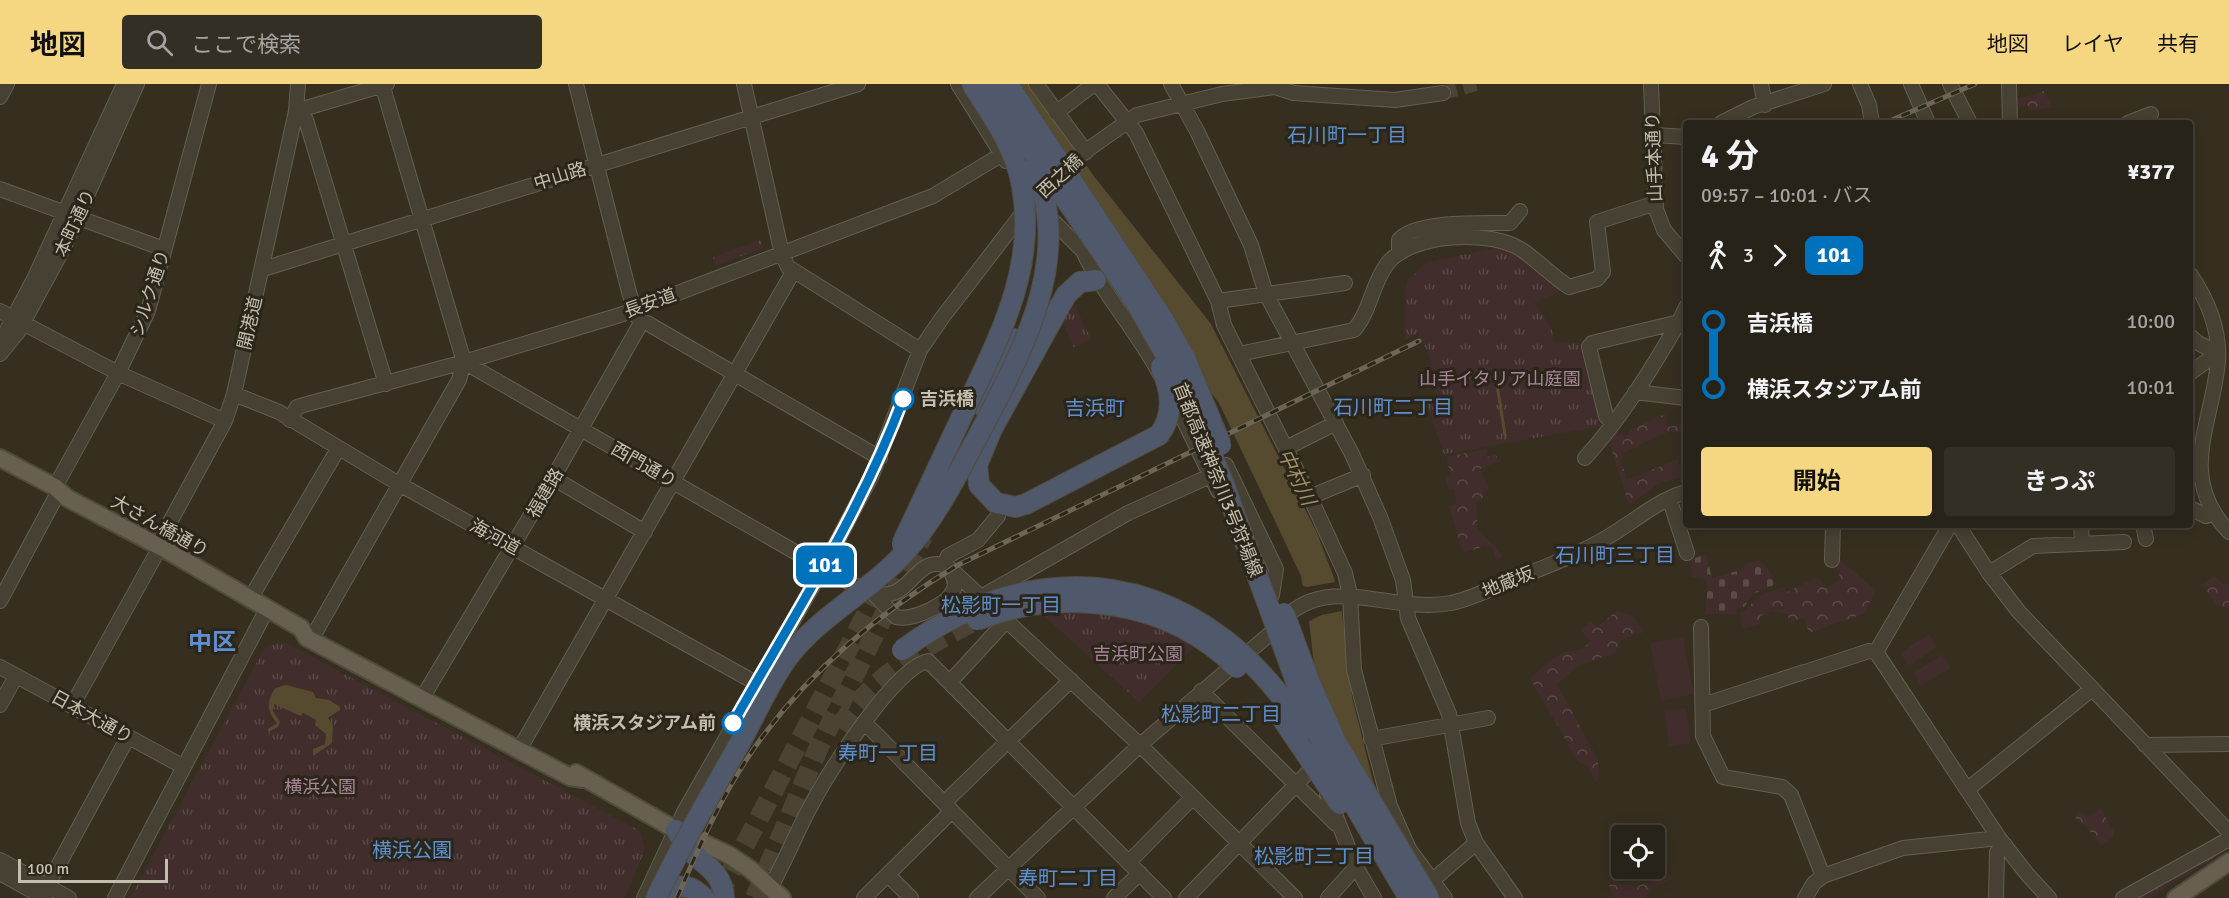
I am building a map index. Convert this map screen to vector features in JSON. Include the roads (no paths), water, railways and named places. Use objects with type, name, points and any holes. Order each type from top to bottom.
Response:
[{"type":"highway","points":[[882,590],[1002,331],[1018,286],[1023,264],[1025,213],[1022,185],[1006,142],[972,84]]},
{"type":"highway","points":[[656,898],[674,860],[784,663],[817,624],[885,572],[916,539],[966,459],[1021,354],[1037,306],[1047,236],[1042,189],[1003,101],[989,84]]},
{"type":"highway","name":"首都高速神奈川3号狩場線","points":[[989,84],[1055,192],[1135,301],[1179,380],[1221,479],[1305,706],[1344,789],[1409,898]]},
{"type":"highway","name":"首都高速神奈川3号狩場線","points":[[1008,84],[1134,272],[1185,358],[1241,495],[1323,715],[1365,792],[1431,889]]},
{"type":"highway","points":[[983,406],[1015,339],[1033,292],[1039,268],[1043,237],[1042,209],[1034,167]]},
{"type":"highway","points":[[1055,192],[1157,359],[1170,389],[1168,417],[1164,428],[1154,439],[1026,504],[1006,506],[996,503],[986,496],[979,485],[976,465],[992,429],[1073,286],[1096,280]]},
{"type":"highway","points":[[902,650],[929,632],[972,609],[999,598],[1045,588],[1082,587],[1122,591],[1154,600],[1176,610],[1200,623],[1246,658],[1294,712],[1339,773],[1420,898]]},
{"type":"highway","points":[[977,620],[1038,604],[1094,602],[1159,617],[1205,642],[1229,660],[1278,713],[1341,805],[1398,898]]},
{"type":"highway","points":[[668,826],[688,849],[718,876],[724,898]]},
{"type":"highway","points":[[666,898],[674,887],[685,885],[704,898]]},
{"type":"main road","name":"大さん橋通り","points":[[0,458],[57,489],[67,498],[160,547],[267,609],[427,690],[573,770],[583,779],[668,826],[729,855],[776,892]]},
{"type":"main road","name":"大さん橋通り","points":[[309,630],[307,638],[318,644],[570,777],[583,779]]},
{"type":"main road","points":[[2176,898],[2229,862]]},
{"type":"street","points":[[0,97],[7,84]]},
{"type":"street","name":"本町通り","points":[[71,216],[124,84]]},
{"type":"street","name":"本町通り","points":[[0,354],[137,84]]},
{"type":"street","name":"シルク通り","points":[[0,601],[148,311],[209,84]]},
{"type":"street","name":"開港道","points":[[72,706],[160,547],[164,533],[225,421],[234,394],[262,269],[296,111],[298,84]]},
{"type":"street","points":[[296,111],[384,84],[464,362],[459,380],[399,484],[309,630]]},
{"type":"street","points":[[576,84],[634,309],[641,323],[647,323],[880,458]]},
{"type":"street","points":[[744,84],[782,254],[793,272],[920,350]]},
{"type":"street","name":"中山路","points":[[262,269],[858,84]]},
{"type":"street","points":[[958,84],[1001,155],[1033,201],[1122,290],[1181,375],[1276,569],[1272,595]]},
{"type":"street","points":[[1036,84],[1085,152]]},
{"type":"street","points":[[1056,113],[1095,84],[1128,120],[1218,301],[1224,325],[1310,497],[1345,573],[1344,595],[1354,670],[1390,806],[1409,849],[1431,889],[1445,898]]},
{"type":"street","points":[[1171,84],[1251,245],[1266,294],[1363,475],[1401,570],[1408,618],[1444,700],[1451,724],[1465,809],[1476,843],[1515,898]]},
{"type":"street","name":"山手本通り","points":[[1651,84],[1658,216],[1664,230],[1683,253]]},
{"type":"street","points":[[1761,84],[1765,105]]},
{"type":"street","points":[[1726,120],[1754,107],[1824,84]]},
{"type":"street","points":[[1860,84],[1869,105],[1872,120]]},
{"type":"street","points":[[1911,84],[1927,120]]},
{"type":"street","points":[[1950,84],[1968,120]]},
{"type":"street","points":[[2009,84],[2010,120]]},
{"type":"street","points":[[1277,86],[1294,93],[1395,100],[1443,93]]},
{"type":"street","name":"西之橋","points":[[644,898],[668,826],[823,568],[880,458],[920,350],[948,310],[1033,201],[1055,192],[1085,152],[1128,120],[1147,112],[1182,103],[1277,86]]},
{"type":"street","points":[[296,111],[306,120],[386,384]]},
{"type":"street","points":[[2135,120],[2151,114]]},
{"type":"street","points":[[1654,135],[1683,137]]},
{"type":"street","name":"長安道","points":[[290,420],[297,407],[464,362],[634,309],[782,254],[933,196],[1001,155]]},
{"type":"street","points":[[0,189],[164,249]]},
{"type":"street","points":[[1239,354],[1354,330],[1382,272],[1399,252],[1422,242],[1452,238],[1492,240],[1521,249],[1569,287],[1602,276],[1598,222],[1656,203]]},
{"type":"street","points":[[1399,252],[1399,240],[1406,234],[1454,225],[1510,223],[1520,211]]},
{"type":"street","points":[[1083,251],[1096,280],[1143,343],[1188,425],[1253,573],[1272,595],[1304,686],[1317,763],[1339,827],[1356,867],[1374,898]]},
{"type":"street","points":[[523,743],[793,272]]},
{"type":"street","points":[[2193,279],[2207,302],[2218,353],[2200,455],[2203,483],[2214,512],[2229,532]]},
{"type":"street","points":[[1218,301],[1345,283]]},
{"type":"street","points":[[0,311],[118,373],[225,421]]},
{"type":"street","points":[[1585,458],[1653,366],[1683,313]]},
{"type":"street","name":"本町通り","points":[[0,343],[18,320]]},
{"type":"street","points":[[1612,422],[1606,416],[1589,347],[1592,343],[1678,322]]},
{"type":"street","name":"福建路","points":[[427,690],[554,478],[641,323]]},
{"type":"street","points":[[2193,339],[2198,344],[2218,353]]},
{"type":"street","points":[[2193,371],[2218,353]]},
{"type":"street","name":"西門通り","points":[[464,362],[823,568],[882,590],[891,612],[904,619],[915,617],[949,598]]},
{"type":"street","points":[[1635,392],[1683,398]]},
{"type":"street","name":"海河道","points":[[234,394],[279,412],[399,484],[756,683]]},
{"type":"street","points":[[1286,448],[1336,423]]},
{"type":"street","points":[[250,599],[338,448]]},
{"type":"street","points":[[949,598],[964,592],[980,595],[1128,513],[1208,472]]},
{"type":"street","points":[[1310,497],[1363,475]]},
{"type":"street","points":[[554,478],[645,532]]},
{"type":"street","name":"地蔵坂","points":[[1344,595],[1405,605],[1457,601],[1516,579],[1609,537],[1668,498],[1683,493]]},
{"type":"street","points":[[1672,507],[1686,553]]},
{"type":"street","points":[[2193,510],[2205,516],[2214,512]]},
{"type":"street","points":[[949,598],[954,588],[955,578],[946,566],[948,556],[978,540],[998,516]]},
{"type":"street","points":[[1832,560],[1833,528]]},
{"type":"street","points":[[1876,652],[1948,528]]},
{"type":"street","points":[[1960,528],[1989,573],[2019,612],[2229,832]]},
{"type":"street","points":[[2081,528],[2082,544]]},
{"type":"street","points":[[2144,528],[2146,539]]},
{"type":"street","points":[[1989,573],[2033,546],[2124,542]]},
{"type":"street","points":[[882,590],[902,591],[924,567],[946,566],[1140,745],[1295,898]]},
{"type":"street","points":[[977,898],[1140,745],[1272,632],[1282,619],[1304,603],[1344,595]]},
{"type":"street","points":[[115,898],[267,609]]},
{"type":"street","points":[[950,682],[1006,621]]},
{"type":"street","points":[[1701,627],[1704,736],[1723,777],[1782,787],[1791,795],[1823,876]]},
{"type":"street","points":[[1703,705],[1869,651],[1876,652],[2002,842],[2049,898]]},
{"type":"street","points":[[776,892],[813,801],[888,692],[918,663],[928,661],[1164,898]]},
{"type":"street","name":"日本大通り","points":[[0,667],[184,767]]},
{"type":"street","points":[[0,705],[16,676]]},
{"type":"street","points":[[864,898],[888,875],[1009,740],[1071,680]]},
{"type":"street","points":[[1968,789],[2092,689]]},
{"type":"street","points":[[1201,691],[1339,827]]},
{"type":"street","points":[[1371,739],[1488,718]]},
{"type":"street","points":[[865,723],[1038,898]]},
{"type":"street","points":[[46,895],[128,737]]},
{"type":"street","points":[[2145,745],[2229,744]]},
{"type":"street","points":[[1186,898],[1317,763]]},
{"type":"street","points":[[1129,862],[1193,797]]},
{"type":"street","points":[[2123,898],[2229,839]]},
{"type":"street","points":[[1805,898],[1814,883],[1823,876],[1903,848],[2002,842]]},
{"type":"street","points":[[1996,898],[1997,852],[2002,842]]},
{"type":"street","points":[[1431,889],[1476,843]]},
{"type":"street","points":[[1328,898],[1356,867]]},
{"type":"street","points":[[0,871],[46,895],[69,898]]},
{"type":"street","points":[[1114,898],[1140,873]]},
{"type":"street","points":[[888,875],[911,898]]},
{"type":"waterway","points":[[1496,379],[1505,435]]},
{"type":"tunnel","points":[[1443,93],[1476,84]]},
{"type":"tunnel","points":[[755,898],[818,749],[923,536]]},
{"type":"tunnel","points":[[717,898],[882,584]]},
{"type":"tunnel","points":[[839,728],[852,710],[883,678],[919,652],[977,620]]},
{"type":"railway","points":[[1892,120],[1975,84]]},
{"type":"railway","points":[[677,898],[726,794],[763,736],[805,686],[877,620],[958,565],[1419,341]]},
{"type":"place","name":"吉浜橋","points":[[903,399]]},
{"type":"place","name":"横浜スタジアム前","points":[[733,723]]},
{"type":"district","name":"石川町一丁目","points":[[1347,135]]},
{"type":"district","name":"石川町二丁目","points":[[1393,407]]},
{"type":"district","name":"吉浜町","points":[[1095,408]]},
{"type":"district","name":"石川町三丁目","points":[[1615,555]]},
{"type":"district","name":"松影町一丁目","points":[[1001,605]]},
{"type":"district","name":"中区","points":[[212,642]]},
{"type":"district","name":"松影町二丁目","points":[[1221,714]]},
{"type":"district","name":"寿町一丁目","points":[[888,753]]},
{"type":"district","name":"横浜公園","points":[[412,850]]},
{"type":"district","name":"松影町三丁目","points":[[1314,856]]},
{"type":"district","name":"寿町二丁目","points":[[1068,878]]},
{"type":"park label","name":"山手イタリア山庭園","points":[[1500,379]]},
{"type":"park label","name":"吉浜町公園","points":[[1138,654]]},
{"type":"water label","name":"中村川","points":[[1297,477]]}]
